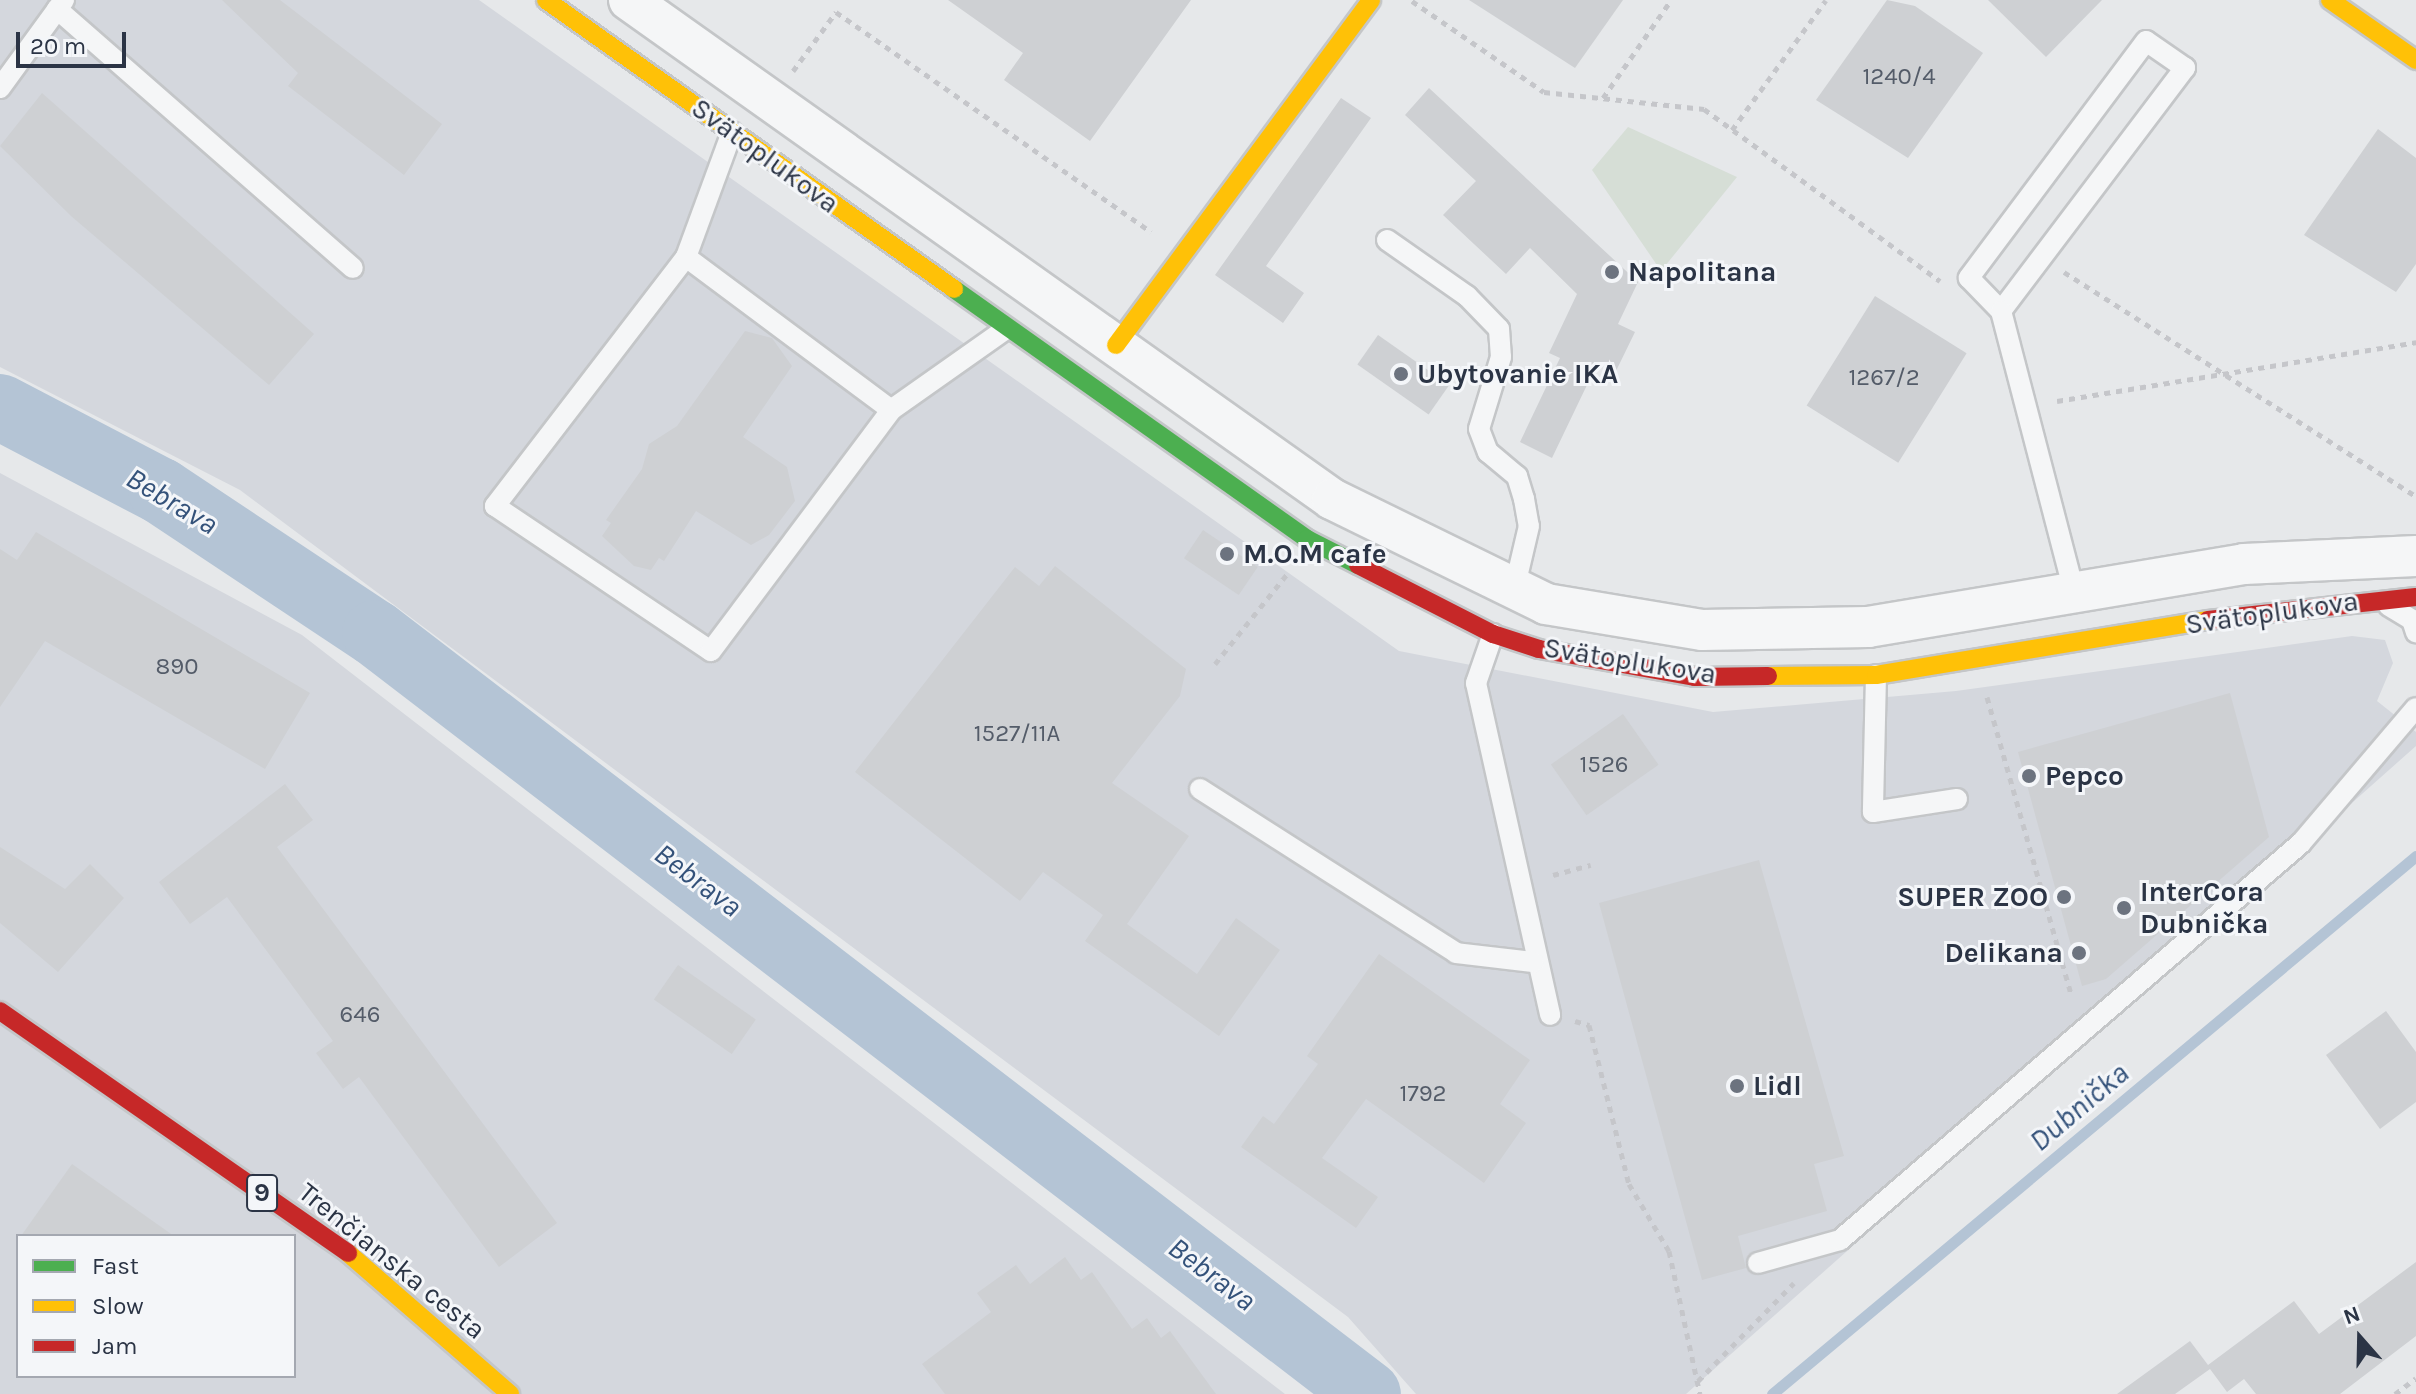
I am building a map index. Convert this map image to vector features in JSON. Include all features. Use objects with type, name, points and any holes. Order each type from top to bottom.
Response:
[{"type":"street","name":"Svätoplukova","points":[[546,0],[994,321],[1307,539],[1493,634],[1695,677],[1876,675],[2286,607],[2416,597]]},
{"type":"street","name":"Svätoplukova","points":[[629,0],[1332,499],[1513,594],[1702,630],[1868,627],[2075,595],[2244,564],[2416,556]]},
{"type":"street","points":[[1116,345],[1371,0]]},
{"type":"street","points":[[2330,0],[2416,60]]},
{"type":"street","points":[[994,321],[1012,273]]},
{"type":"street","name":"Trenčianska cesta","points":[[0,1011],[339,1246],[510,1394]]},
{"type":"lane","points":[[0,88],[60,4],[353,268]]},
{"type":"lane","points":[[2001,311],[2185,68],[2146,41],[1969,278],[2001,311],[2075,595]]},
{"type":"lane","points":[[732,132],[686,257],[495,506],[711,651],[891,410],[994,321]]},
{"type":"lane","points":[[1387,240],[1467,296],[1499,329],[1501,357],[1479,429],[1488,452],[1517,476],[1524,499],[1529,526],[1513,594]]},
{"type":"lane","points":[[686,257],[891,410]]},
{"type":"lane","points":[[2379,599],[2412,620],[2416,632]]},
{"type":"lane","points":[[1493,634],[1476,683],[1533,962],[1550,1015]]},
{"type":"lane","points":[[1876,675],[1873,812],[1957,799]]},
{"type":"lane","points":[[1758,1263],[1834,1242],[2301,843],[2415,706]]},
{"type":"lane","points":[[1200,789],[1456,953],[1533,962]]},
{"type":"path","points":[[1411,0],[1544,92],[1704,109],[1941,282],[2001,311]]},
{"type":"path","points":[[1602,98],[1671,0]]},
{"type":"path","points":[[1732,130],[1826,0]]},
{"type":"path","points":[[787,80],[836,12],[1183,254]]},
{"type":"path","points":[[2049,262],[2416,496]]},
{"type":"path","points":[[2057,401],[2225,376],[2416,342]]},
{"type":"path","points":[[1215,664],[1298,559]]},
{"type":"path","points":[[1983,684],[2071,993]]},
{"type":"path","points":[[1553,875],[1591,865]]},
{"type":"path","points":[[1550,1015],[1589,1025],[1629,1184],[1669,1251],[1700,1394]]},
{"type":"path","points":[[1697,1382],[1834,1242]]},
{"type":"path","points":[[2395,1394],[2416,1378]]},
{"type":"shaded area","points":[[0,0],[479,0],[1399,651],[1713,712],[1956,691],[2352,636],[2385,640],[2393,663],[2377,701],[2416,732],[2416,746],[1686,1394],[1416,1394],[1348,1317],[240,490],[0,367]]},
{"type":"shaded area","points":[[1628,127],[1737,177],[1661,271],[1592,170]]},
{"type":"shaded area","points":[[0,473],[302,635],[1285,1394],[0,1394]]},
{"type":"building","points":[[222,0],[280,0],[442,124],[404,175],[288,86],[298,73]]},
{"type":"building","points":[[948,0],[1191,0],[1090,141],[1004,80],[1023,53]]},
{"type":"building","points":[[1469,0],[1623,0],[1575,68]]},
{"type":"building","points":[[1887,0],[1915,6],[1983,53],[1908,158],[1816,100]]},
{"type":"building","points":[[1988,0],[2102,0],[2046,57]]},
{"type":"building","points":[[1429,88],[1638,282],[1618,324],[1635,332],[1616,371],[1598,362],[1552,458],[1520,442],[1560,358],[1549,353],[1577,294],[1530,248],[1506,274],[1443,215],[1476,181],[1405,115]]},
{"type":"building","points":[[42,93],[314,334],[269,385],[71,216],[0,146]]},
{"type":"building","points":[[1341,98],[1371,118],[1266,266],[1304,293],[1283,323],[1215,275]]},
{"type":"building","points":[[2378,129],[2416,158],[2416,264],[2396,292],[2304,235]]},
{"type":"building","points":[[1875,296],[1967,353],[1898,463],[1807,405]]},
{"type":"building","points":[[745,331],[772,338],[792,366],[743,437],[787,467],[795,501],[769,535],[751,545],[696,511],[664,561],[659,558],[651,570],[634,566],[602,536],[611,523],[606,520],[642,469],[649,444],[677,426]]},
{"type":"building","name":"Ubytovanie IKA","points":[[1378,335],[1449,385],[1429,414],[1357,364]]},
{"type":"building","points":[[1203,530],[1258,567],[1239,595],[1184,558]]},
{"type":"building","points":[[36,532],[310,693],[265,769],[45,641],[0,707],[0,549],[17,560]]},
{"type":"building","points":[[1055,566],[1186,669],[1180,696],[1112,783],[1189,836],[1127,924],[1197,974],[1236,918],[1280,950],[1219,1036],[1085,941],[1103,915],[1043,872],[1020,901],[855,772],[1015,567],[1039,586]]},
{"type":"building","name":"InterCora Dubnička","points":[[2230,693],[2269,837],[2106,979],[2082,986],[2018,752]]},
{"type":"building","points":[[1623,714],[1659,765],[1586,815],[1551,764]]},
{"type":"building","points":[[285,784],[313,820],[277,847],[557,1223],[499,1267],[359,1077],[343,1089],[316,1053],[333,1041],[227,897],[190,924],[159,882]]},
{"type":"building","points":[[0,847],[65,889],[90,864],[124,898],[58,972],[0,923]]},
{"type":"building","name":"Lidl","points":[[1759,860],[1844,1156],[1814,1164],[1827,1211],[1738,1236],[1746,1268],[1702,1280],[1599,903]]},
{"type":"building","points":[[1379,954],[1530,1060],[1500,1104],[1526,1123],[1484,1183],[1366,1099],[1322,1158],[1378,1197],[1356,1228],[1241,1147],[1263,1116],[1274,1124],[1318,1064],[1307,1056]]},
{"type":"building","points":[[678,965],[756,1019],[732,1054],[654,999]]},
{"type":"building","points":[[2386,1011],[2416,1052],[2416,1102],[2380,1129],[2326,1055]]},
{"type":"building","points":[[72,1164],[171,1234],[22,1234]]},
{"type":"building","points":[[1065,1257],[1081,1280],[1092,1272],[1132,1329],[1147,1318],[1161,1338],[1170,1331],[1216,1394],[945,1394],[922,1364],[991,1312],[977,1293],[1016,1265],[1030,1284]]},
{"type":"building","points":[[2416,1262],[2416,1336],[2340,1394],[2256,1394],[2244,1379],[2227,1392],[2210,1369],[2175,1394],[2117,1394],[2190,1341],[2208,1365],[2294,1301],[2319,1334]]},
{"type":"waterway","name":"Bebrava","points":[[0,407],[161,491],[375,633],[1368,1394]]},
{"type":"waterway","name":"Dubnička","points":[[1772,1394],[2416,856]]},
{"type":"traffic: fast","points":[[954,289],[1307,539],[1358,565]]},
{"type":"traffic: slow","points":[[546,0],[954,289]]},
{"type":"traffic: slow","points":[[1116,345],[1371,0]]},
{"type":"traffic: slow","points":[[2330,0],[2416,60]]},
{"type":"traffic: slow","points":[[1768,676],[1876,675],[2208,620]]},
{"type":"traffic: slow","points":[[348,1253],[510,1394]]},
{"type":"traffic: jam","points":[[1358,565],[1493,634],[1539,649],[1695,677],[1768,676]]},
{"type":"traffic: jam","points":[[2208,620],[2416,597]]},
{"type":"traffic: jam","points":[[0,1011],[348,1253]]},
{"type":"place","name":"Napolitana","points":[[1612,272]]},
{"type":"place","name":"Ubytovanie IKA","points":[[1401,374]]},
{"type":"place","name":"M.O.M cafe","points":[[1227,554]]},
{"type":"place","name":"Pepco","points":[[2029,776]]},
{"type":"place","name":"SUPER ZOO","points":[[2064,897]]},
{"type":"place","name":"InterCora Dubnička","points":[[2124,908]]},
{"type":"place","name":"Delikana","points":[[2079,953]]},
{"type":"place","name":"Lidl","points":[[1737,1086]]}]
